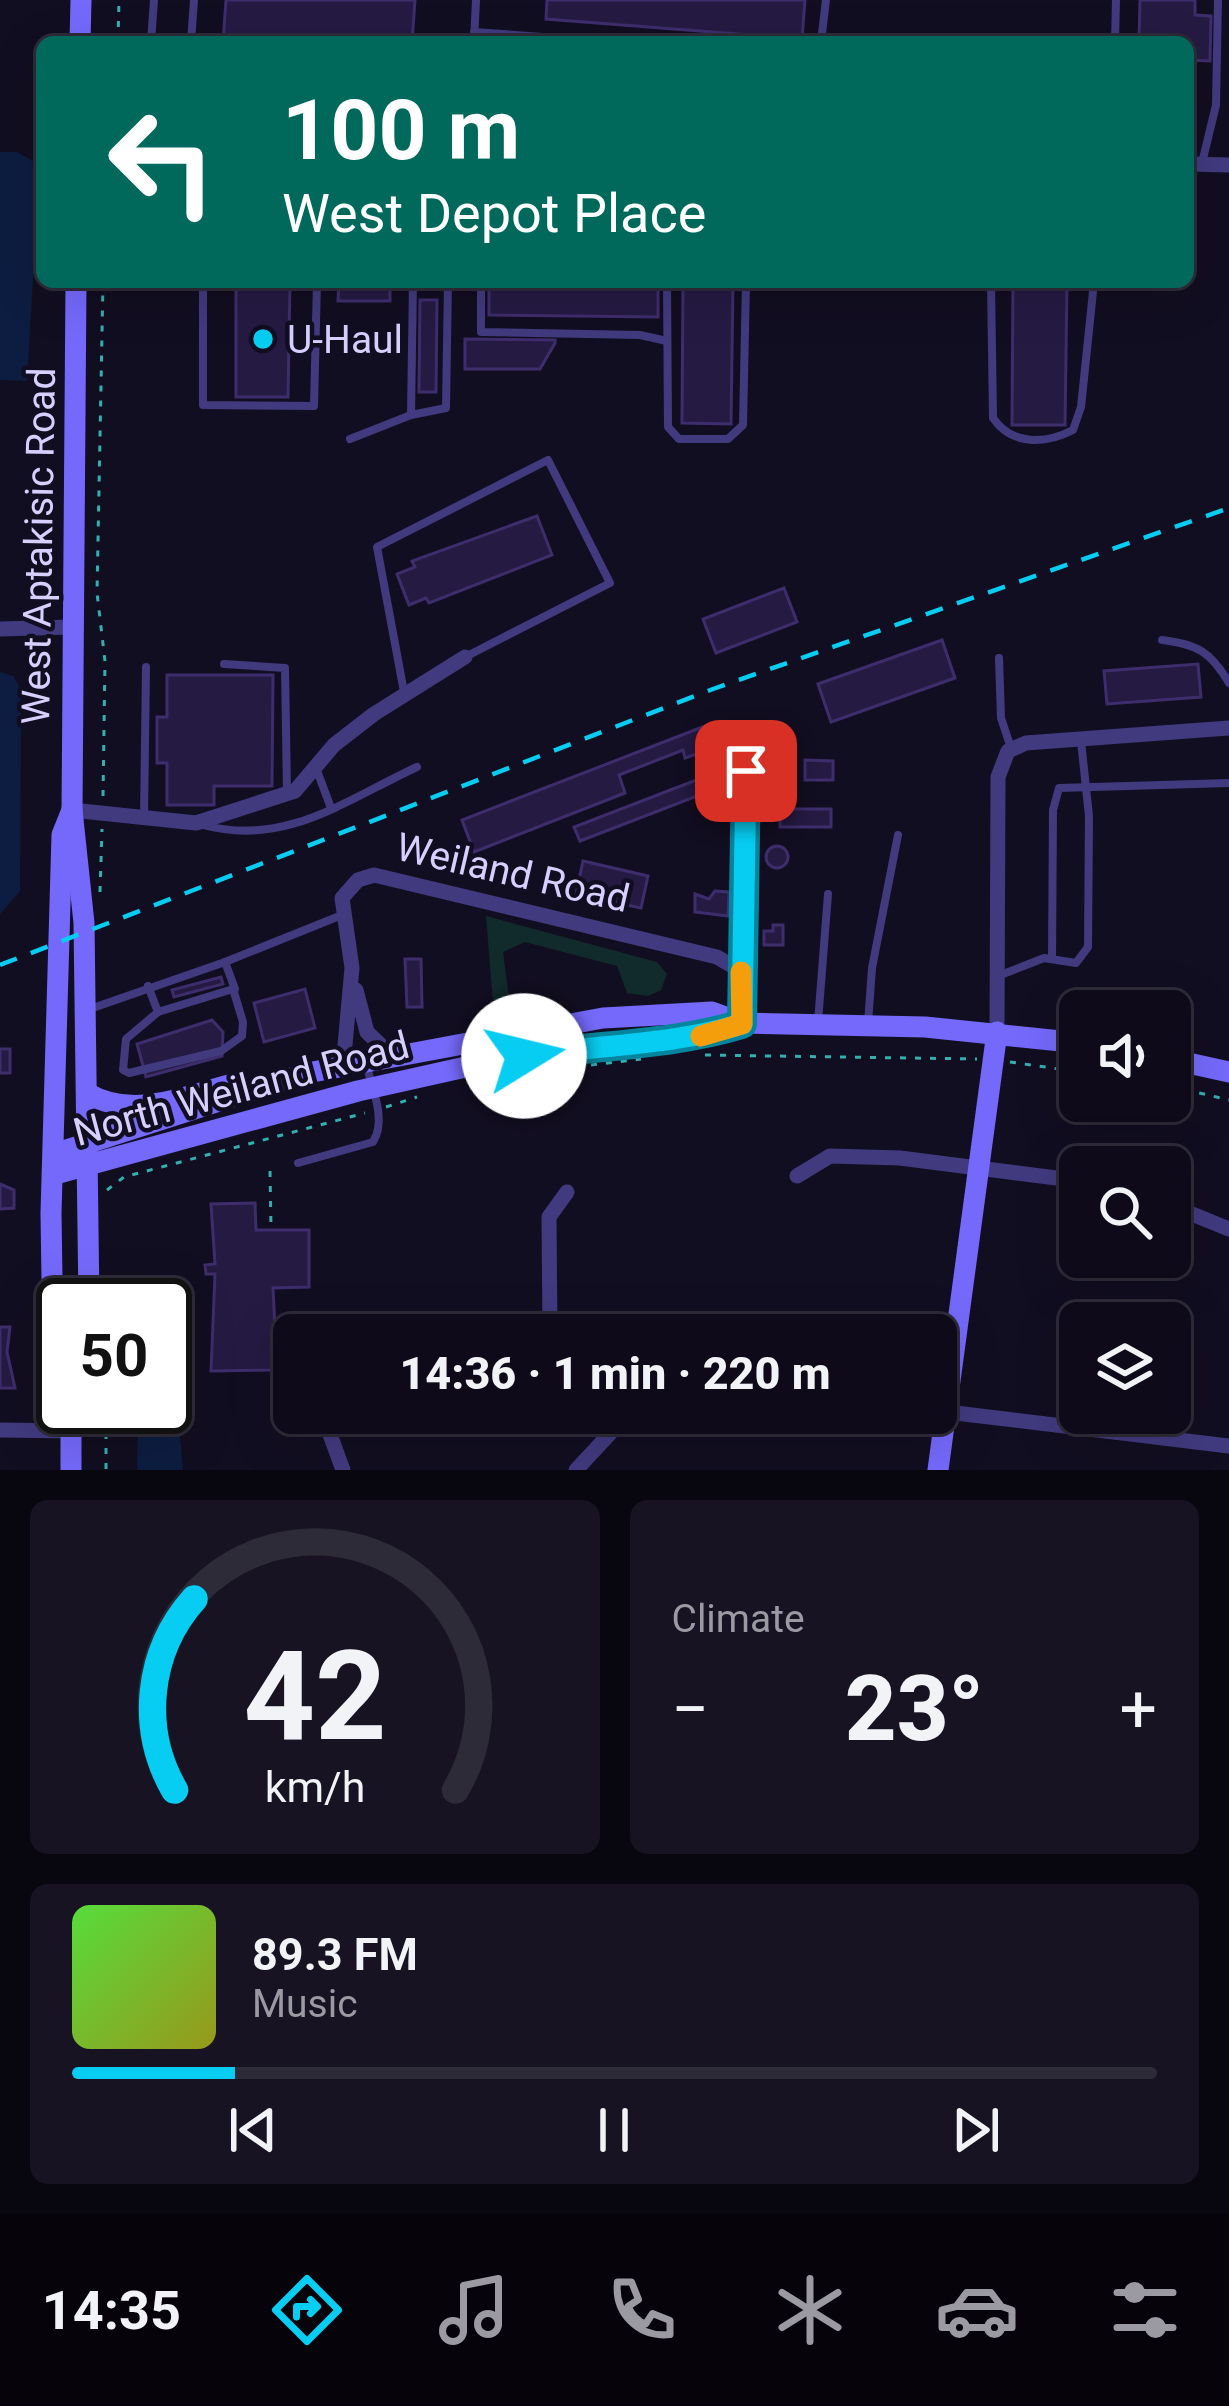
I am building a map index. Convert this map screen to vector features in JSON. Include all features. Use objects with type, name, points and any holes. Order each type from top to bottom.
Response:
[{"type":"main road","points":[[80,36],[81,0]]},
{"type":"main road","name":"West Aptakisic Road","points":[[76,288],[72,810],[86,1010],[88,1278]]},
{"type":"main road","name":"West Aptakisic Road","points":[[52,1278],[62,835],[72,810]]},
{"type":"main road","name":"North Weiland Road","points":[[86,1156],[307,1072],[665,1012],[712,1012],[742,1024]]},
{"type":"main road","points":[[742,1024],[867,1025],[1059,1040]]},
{"type":"main road","name":"North Weiland Road","points":[[56,1164],[615,1042],[699,1037],[742,1024]]},
{"type":"main road","points":[[955,1314],[997,1032]]},
{"type":"main road","points":[[87,1093],[108,1106],[138,1108],[312,1063],[343,1067]]},
{"type":"main road","points":[[1191,1064],[1229,1072]]},
{"type":"main road","name":"West Aptakisic Road","points":[[71,1434],[71,1470]]},
{"type":"main road","points":[[938,1470],[939,1434]]},
{"type":"street","points":[[1195,165],[1229,165]]},
{"type":"street","points":[[0,629],[72,627]]},
{"type":"street","points":[[72,810],[196,823],[286,793],[334,746],[465,656]]},
{"type":"street","points":[[997,1032],[1000,762],[1012,749],[1229,728]]},
{"type":"street","points":[[742,1024],[746,771]]},
{"type":"street","name":"Weiland Road","points":[[343,914],[342,898],[358,880],[392,876],[717,956],[741,971]]},
{"type":"street","points":[[343,914],[362,1022],[394,1058]]},
{"type":"street","points":[[343,1067],[352,968]]},
{"type":"street","points":[[797,1176],[830,1156],[1059,1178]]},
{"type":"street","points":[[550,1314],[549,1216],[567,1192]]},
{"type":"street","points":[[1191,1214],[1229,1229]]},
{"type":"street","points":[[957,1413],[1229,1445]]},
{"type":"street","points":[[0,1430],[36,1430]]},
{"type":"street","points":[[330,1434],[343,1470]]},
{"type":"street","points":[[576,1470],[604,1435]]},
{"type":"lane","points":[[151,36],[154,0]]},
{"type":"lane","points":[[191,36],[194,0]]},
{"type":"lane","points":[[474,36],[476,0]]},
{"type":"lane","points":[[822,36],[826,0]]},
{"type":"lane","points":[[1115,36],[1116,0]]},
{"type":"lane","points":[[1195,165],[1216,105],[1218,0]]},
{"type":"lane","points":[[203,288],[203,405],[314,406],[317,288]]},
{"type":"lane","points":[[411,415],[413,288]]},
{"type":"lane","points":[[350,439],[411,415],[446,408],[448,288]]},
{"type":"lane","points":[[482,288],[481,332],[619,334],[667,341]]},
{"type":"lane","points":[[667,288],[671,433],[679,439],[738,436],[743,425],[746,288]]},
{"type":"lane","points":[[991,288],[993,418],[1020,439],[1052,440],[1073,430],[1081,407],[1093,288]]},
{"type":"lane","points":[[404,695],[377,547],[548,460],[610,583],[465,656]]},
{"type":"lane","points":[[1162,640],[1191,643],[1211,654],[1229,683]]},
{"type":"lane","points":[[999,658],[1001,718],[1012,749]]},
{"type":"lane","points":[[224,664],[285,668],[286,793]]},
{"type":"lane","points":[[144,819],[146,667]]},
{"type":"lane","points":[[997,976],[1052,959],[1076,963],[1088,947],[1081,739]]},
{"type":"lane","points":[[315,767],[326,784],[331,808]]},
{"type":"lane","points":[[196,823],[233,833],[268,833],[417,767]]},
{"type":"lane","points":[[1052,959],[1054,794],[1066,785],[1086,783],[1229,783]]},
{"type":"lane","points":[[867,1025],[872,968],[898,835]]},
{"type":"lane","points":[[817,1024],[828,894]]},
{"type":"lane","points":[[86,1010],[225,962],[343,914]]},
{"type":"lane","points":[[225,962],[233,989],[242,1036],[221,1051],[129,1073],[121,1064],[126,1039],[158,1012],[233,989]]},
{"type":"lane","points":[[148,986],[158,1012]]},
{"type":"lane","points":[[298,1163],[373,1142],[375,1098],[367,1064]]},
{"type":"path","points":[[118,0],[118,36]]},
{"type":"path","points":[[100,906],[105,661],[97,593],[103,288]]},
{"type":"path","points":[[698,1056],[866,1053],[1059,1069]]},
{"type":"path","points":[[574,1067],[643,1059]]},
{"type":"path","points":[[124,1178],[375,1098],[433,1091]]},
{"type":"path","points":[[1191,1091],[1229,1100]]},
{"type":"path","points":[[270,1172],[272,1227]]},
{"type":"path","points":[[106,1434],[106,1470]]},
{"type":"green space","points":[[486,916],[657,962],[667,974],[661,990],[648,996],[627,993],[617,966],[525,942],[503,952],[509,998],[493,1003]]},
{"type":"water","points":[[0,152],[17,152],[33,161],[34,262],[27,381],[0,380]]},
{"type":"water","points":[[0,672],[13,676],[21,689],[20,891],[0,914]]},
{"type":"water","points":[[138,1434],[180,1434],[183,1470],[137,1470]]},
{"type":"building","points":[[226,0],[415,0],[412,36],[223,36]]},
{"type":"building","points":[[547,0],[805,0],[802,36],[546,19]]},
{"type":"building","points":[[1140,0],[1195,0],[1195,15],[1211,16],[1210,61],[1194,60],[1194,36],[1139,36]]},
{"type":"building","name":"U-Haul","points":[[236,288],[290,288],[288,397],[236,397]]},
{"type":"building","points":[[339,288],[390,288],[390,301],[338,301]]},
{"type":"building","points":[[489,288],[658,288],[658,317],[489,315]]},
{"type":"building","points":[[683,288],[733,288],[731,424],[682,423]]},
{"type":"building","points":[[1013,288],[1067,288],[1065,425],[1012,425]]},
{"type":"building","points":[[420,300],[437,300],[436,392],[419,392]]},
{"type":"building","points":[[465,339],[555,343],[540,369],[465,369]]},
{"type":"building","points":[[537,516],[552,555],[429,603],[426,598],[409,605],[397,574],[415,567],[412,561]]},
{"type":"building","points":[[784,588],[797,622],[716,653],[703,619]]},
{"type":"building","points":[[942,640],[955,678],[831,722],[818,684]]},
{"type":"building","points":[[1198,664],[1201,697],[1107,704],[1104,671]]},
{"type":"building","points":[[167,675],[273,675],[272,786],[214,786],[214,805],[167,805],[167,763],[157,763],[157,717],[167,717]]},
{"type":"building","points":[[705,726],[714,748],[685,758],[683,750],[619,775],[625,793],[474,852],[462,820]]},
{"type":"building","points":[[805,760],[833,761],[833,780],[805,780]]},
{"type":"building","points":[[777,774],[787,777],[787,797],[777,800],[767,797],[764,787],[767,777]]},
{"type":"building","points":[[699,779],[705,793],[580,841],[574,827]]},
{"type":"building","points":[[780,809],[831,809],[831,827],[780,827]]},
{"type":"building","points":[[777,846],[788,857],[777,868],[766,857]]},
{"type":"building","points":[[583,861],[648,876],[641,908],[576,894]]},
{"type":"building","points":[[715,891],[729,892],[728,916],[695,912],[695,894],[709,899]]},
{"type":"building","points":[[773,925],[783,925],[783,945],[764,945],[764,931],[773,931]]},
{"type":"building","points":[[405,959],[421,959],[422,1007],[407,1007]]},
{"type":"building","points":[[221,977],[223,984],[174,997],[172,990]]},
{"type":"building","points":[[305,989],[315,1028],[264,1042],[254,1003]]},
{"type":"building","points":[[212,1020],[223,1032],[222,1056],[146,1077],[137,1044]]},
{"type":"building","points":[[0,1049],[10,1049],[10,1073],[0,1073]]},
{"type":"building","points":[[0,1184],[14,1190],[14,1208],[0,1209]]},
{"type":"building","points":[[255,1203],[256,1230],[309,1230],[309,1287],[273,1288],[273,1370],[211,1371],[215,1274],[206,1274],[205,1265],[215,1264],[211,1204]]},
{"type":"building","points":[[0,1327],[10,1327],[7,1352],[15,1388],[0,1388]]},
{"type":"railway","points":[[0,965],[713,689],[1229,508]]},
{"type":"slow traffic","points":[[701,1036],[742,1024],[741,972]]},
{"type":"place","name":"U-Haul","points":[[263,339]]},
{"type":"route","points":[[524,1056],[615,1042],[699,1037],[742,1024],[746,771]]}]
